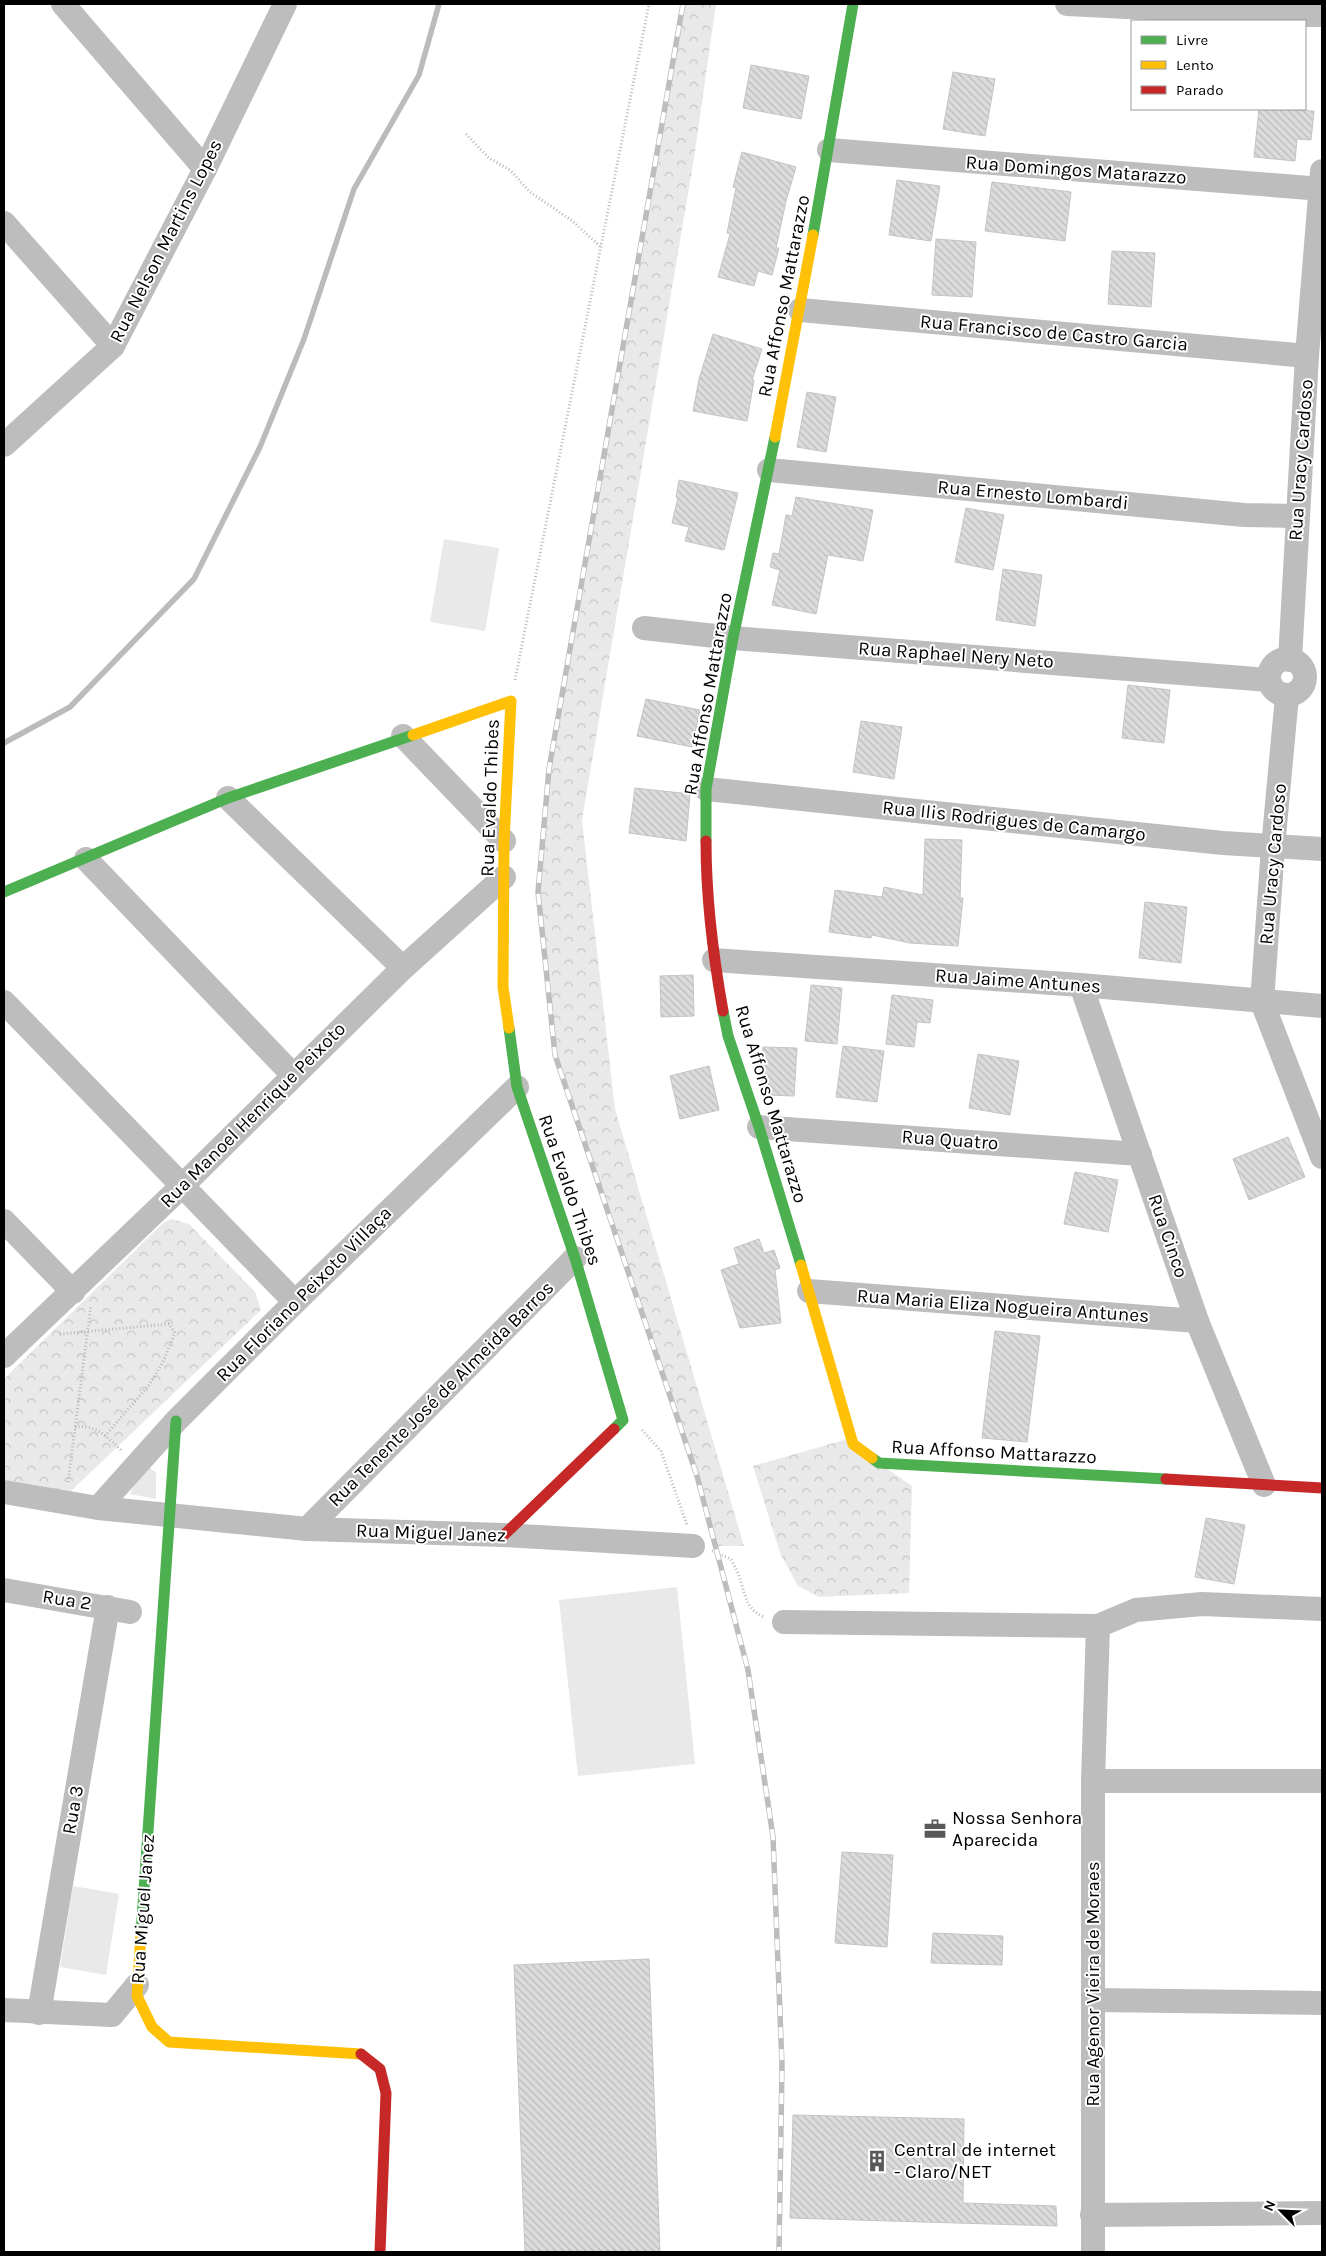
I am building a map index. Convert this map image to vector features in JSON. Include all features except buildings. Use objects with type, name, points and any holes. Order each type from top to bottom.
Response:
[{"type":"street","points":[[63,4],[205,169]]},
{"type":"street","name":"Rua Nelson Martins Lopes","points":[[4,444],[113,346],[205,169],[285,4]]},
{"type":"street","name":"Rua Affonso Mattarazzo","points":[[853,4],[800,310],[770,470],[733,638],[706,789],[706,871],[714,960],[728,1036],[759,1128],[809,1291],[853,1444],[879,1463],[1322,1488]]},
{"type":"street","points":[[1067,4],[1322,15]]},
{"type":"street","name":"Rua Domingos Matarazzo","points":[[829,150],[1322,189]]},
{"type":"street","name":"Rua Uracy Cardoso","points":[[1262,1002],[1273,846],[1304,676],[1297,516],[1307,356],[1322,171]]},
{"type":"street","points":[[4,223],[113,346]]},
{"type":"street","name":"Rua Francisco de Castro Garcia","points":[[800,310],[1307,356]]},
{"type":"street","name":"Rua Ernesto Lombardi","points":[[770,470],[1244,515],[1297,516]]},
{"type":"street","name":"Rua Raphael Nery Neto","points":[[644,628],[733,638],[1269,680],[1272,667],[1283,660],[1304,676]]},
{"type":"street","name":"Rua Evaldo Thibes","points":[[4,892],[228,798],[510,700],[504,841],[503,987],[517,1086],[575,1258],[622,1417]]},
{"type":"street","points":[[403,736],[504,841]]},
{"type":"street","name":"Rua Ilis Rodrigues de Camargo","points":[[706,789],[1203,841],[1322,849]]},
{"type":"street","points":[[228,798],[403,968]]},
{"type":"street","points":[[86,859],[293,1075]]},
{"type":"street","name":"Rua Manoel Henrique Peixoto","points":[[4,1356],[73,1292],[403,968],[504,877]]},
{"type":"street","name":"Rua Jaime Antunes","points":[[714,960],[1081,985],[1322,1006]]},
{"type":"street","name":"Rua Cinco","points":[[1081,985],[1198,1321],[1264,1485]]},
{"type":"street","points":[[4,1002],[295,1302]]},
{"type":"street","points":[[1262,1002],[1322,1157]]},
{"type":"street","name":"Rua Floriano Peixoto Villaça","points":[[98,1508],[176,1420],[517,1086]]},
{"type":"street","name":"Rua Quatro","points":[[759,1128],[1140,1154]]},
{"type":"street","points":[[4,1221],[73,1292]]},
{"type":"street","name":"Rua Tenente José de Almeida Barros","points":[[307,1529],[575,1258]]},
{"type":"street","name":"Rua Maria Eliza Nogueira Antunes","points":[[809,1291],[1198,1321]]},
{"type":"street","points":[[504,1535],[622,1417]]},
{"type":"street","name":"Rua Miguel Janez","points":[[176,1420],[137,1996],[152,2027],[169,2042],[361,2054],[380,2068],[386,2093],[380,2252]]},
{"type":"street","name":"Rua Miguel Janez","points":[[4,1492],[98,1508],[307,1529],[504,1535],[693,1546]]},
{"type":"street","name":"Rua 2","points":[[4,1590],[119,1609]]},
{"type":"street","points":[[784,1622],[1098,1626],[1136,1610],[1202,1604],[1322,1609]]},
{"type":"street","name":"Rua 3","points":[[39,2013],[119,1609]]},
{"type":"street","name":"Rua Agenor Vieira de Moraes","points":[[1093,2252],[1093,1781],[1098,1626]]},
{"type":"street","points":[[1093,1781],[1322,1781]]},
{"type":"street","points":[[4,2010],[112,2015],[137,1985]]},
{"type":"street","points":[[1094,2000],[1322,2003]]},
{"type":"street","points":[[1092,2215],[1322,2214]]},
{"type":"path","points":[[510,700],[602,247],[649,4]]},
{"type":"path","points":[[466,134],[489,158],[510,170],[530,192],[571,220],[602,247]]},
{"type":"path","points":[[66,1502],[95,1270]]},
{"type":"path","points":[[24,1337],[169,1324],[174,1333],[163,1362],[149,1385],[105,1436]]},
{"type":"path","points":[[622,1417],[635,1423],[661,1451],[693,1546],[731,1559],[741,1581],[745,1600],[755,1613],[770,1620],[784,1622]]},
{"type":"path","points":[[75,1426],[85,1425],[96,1429],[137,1465]]},
{"type":"green space","points":[[683,4],[716,4],[694,158],[582,820],[615,1109],[744,1546],[715,1546],[697,1476],[555,1055],[538,892],[549,769]]},
{"type":"green space","points":[[444,539],[499,548],[485,631],[430,622]]},
{"type":"green space","points":[[172,1219],[189,1224],[255,1292],[261,1310],[70,1492],[4,1482],[4,1379],[163,1223]]},
{"type":"green space","points":[[851,1438],[879,1463],[912,1486],[909,1593],[819,1597],[798,1586],[780,1553],[753,1466]]},
{"type":"green space","points":[[148,1466],[156,1473],[156,1499],[130,1494],[137,1479]]},
{"type":"green space","points":[[677,1587],[695,1764],[578,1776],[559,1600]]},
{"type":"green space","points":[[73,1886],[119,1894],[106,1975],[60,1967]]},
{"type":"waterway","points":[[4,743],[70,707],[194,579],[260,447],[304,339],[354,189],[419,75],[439,4]]},
{"type":"railway","points":[[683,4],[549,769],[538,892],[555,1055],[697,1476],[748,1670],[773,1837],[782,2065],[779,2252]]},
{"type":"traffic: fast","points":[[813,235],[853,4]]},
{"type":"traffic: fast","points":[[706,841],[706,789],[733,638],[775,437]]},
{"type":"traffic: fast","points":[[4,892],[228,798],[413,735]]},
{"type":"traffic: fast","points":[[723,1011],[728,1036],[759,1127],[801,1265]]},
{"type":"traffic: fast","points":[[509,1028],[517,1087],[575,1258],[623,1420],[614,1429]]},
{"type":"traffic: fast","points":[[141,1934],[176,1421]]},
{"type":"traffic: fast","points":[[872,1458],[879,1463],[1166,1479]]},
{"type":"traffic: slow","points":[[775,437],[813,235]]},
{"type":"traffic: slow","points":[[413,735],[511,701],[504,841],[503,987],[509,1028]]},
{"type":"traffic: slow","points":[[801,1265],[853,1444],[872,1458]]},
{"type":"traffic: slow","points":[[141,1934],[137,1996],[152,2027],[169,2042],[361,2054]]},
{"type":"traffic: jam","points":[[706,841],[707,884],[711,926],[723,1011]]},
{"type":"traffic: jam","points":[[504,1535],[614,1429]]},
{"type":"traffic: jam","points":[[1166,1479],[1322,1488]]},
{"type":"traffic: jam","points":[[361,2054],[380,2069],[386,2093],[380,2252]]},
{"type":"place","name":"Nossa Senhora Aparecida","points":[[935,1829]]},
{"type":"place","name":"Central de internet - Claro/NET","points":[[877,2161]]}]
